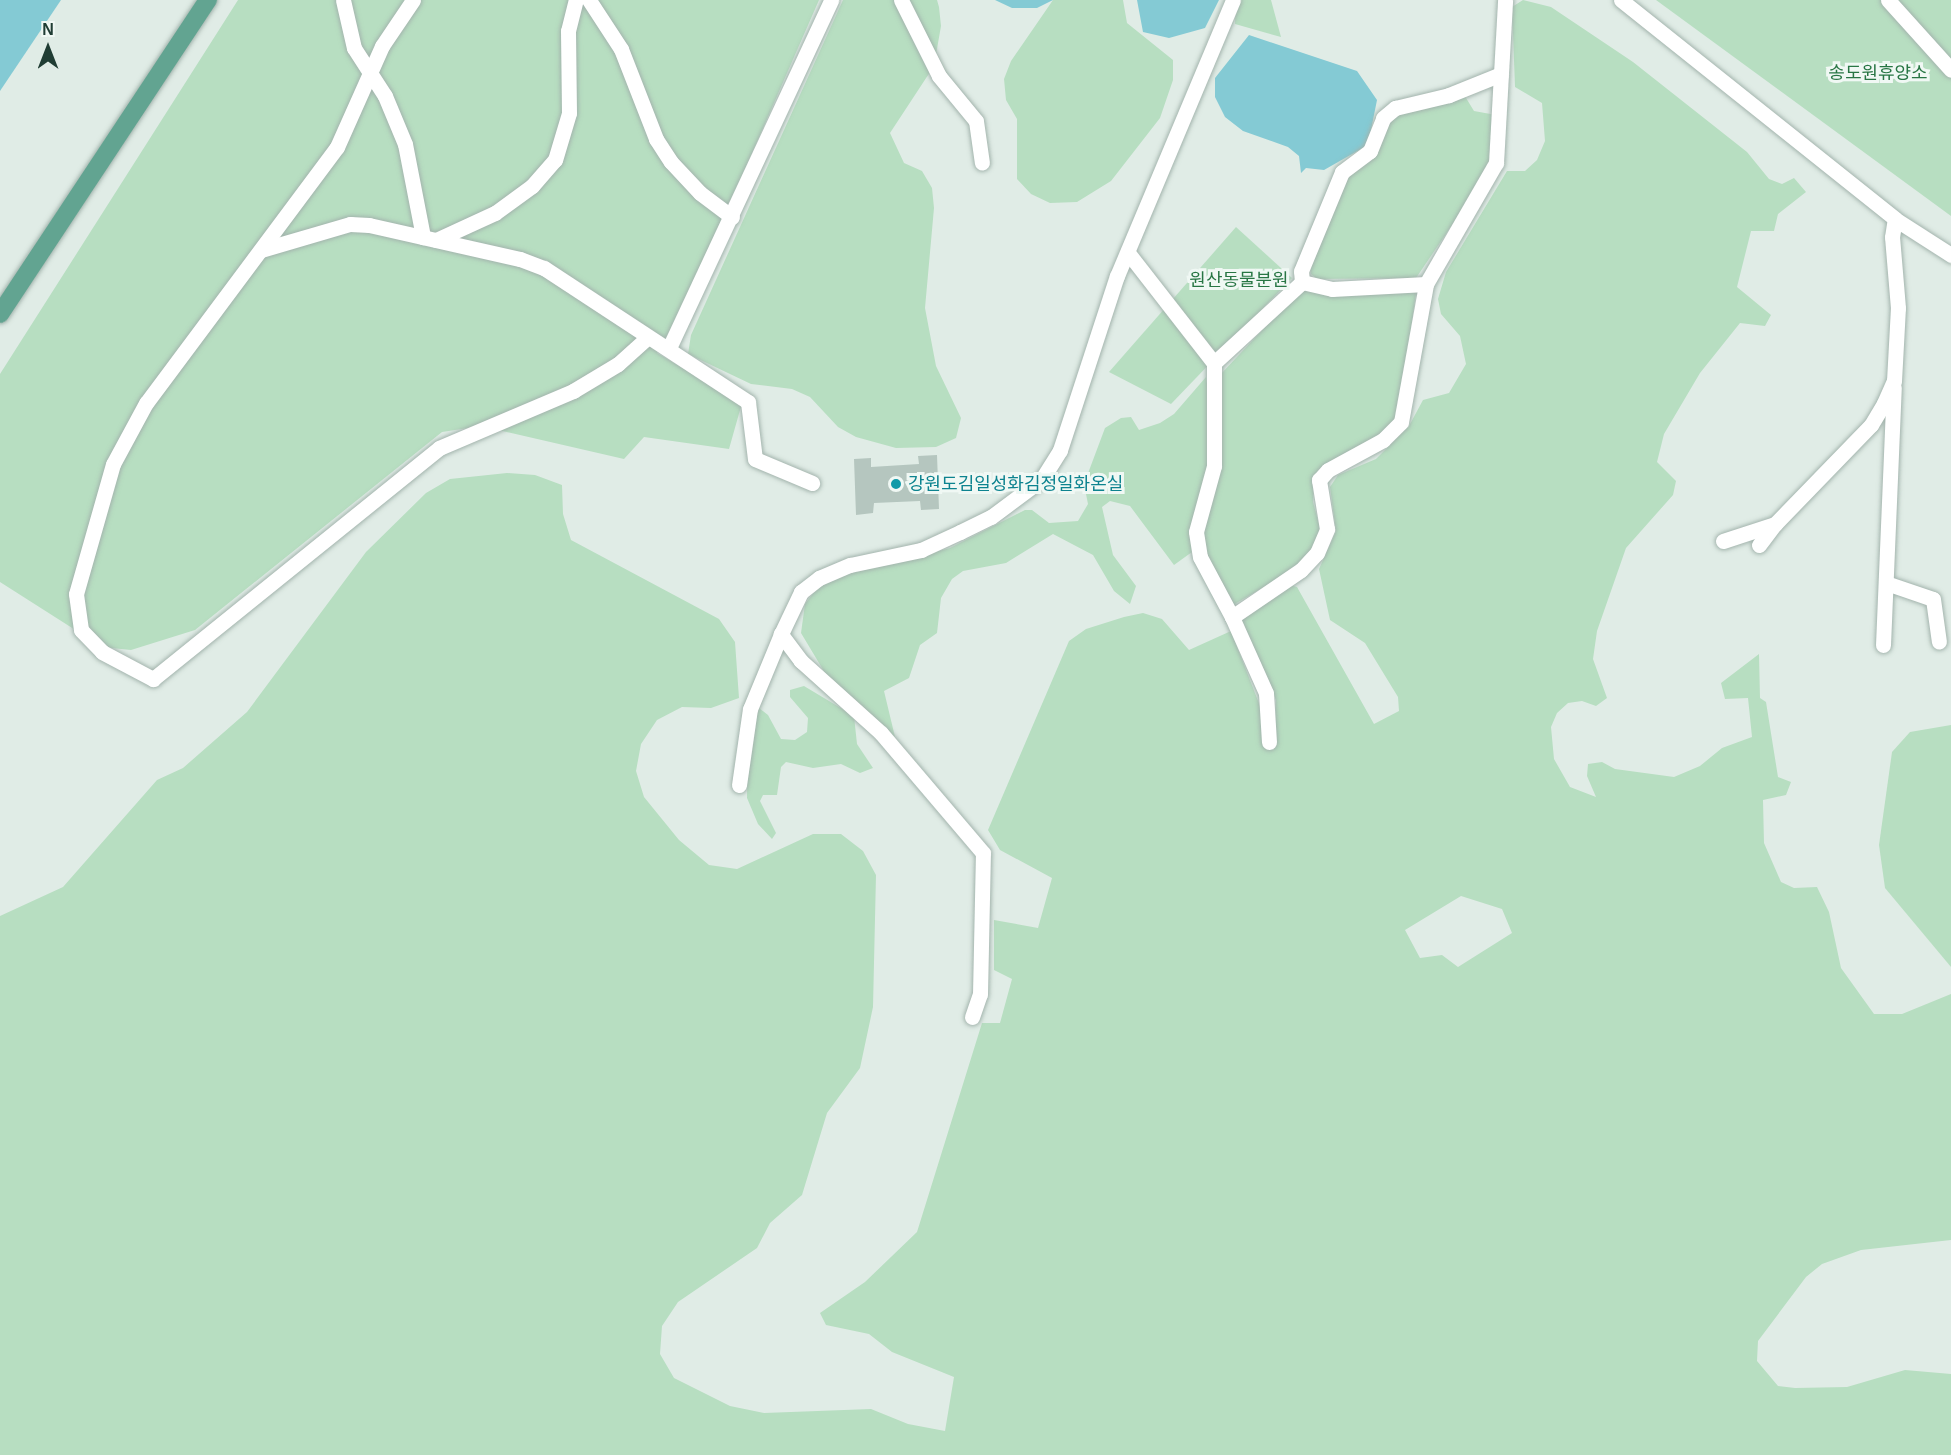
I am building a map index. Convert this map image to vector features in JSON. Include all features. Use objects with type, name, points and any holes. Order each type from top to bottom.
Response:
[{"type":"main road","points":[[0,314],[208,0]]},
{"type":"street","points":[[343,0],[354,48],[369,74],[386,96],[405,144],[429,239]]},
{"type":"street","points":[[413,0],[382,46],[337,147],[146,403],[113,464],[76,594],[81,630],[102,652],[153,679],[439,448],[573,391],[618,364],[648,337]]},
{"type":"street","points":[[429,239],[495,213],[532,186],[555,160],[569,112],[568,31],[576,0]]},
{"type":"street","points":[[589,0],[621,49],[656,139],[671,162],[700,193],[732,217]]},
{"type":"street","points":[[669,348],[732,217],[831,0]]},
{"type":"street","points":[[901,0],[939,76],[976,121],[982,163]]},
{"type":"street","points":[[739,785],[750,710],[801,592],[819,578],[850,565],[921,550],[992,517],[1042,479],[1075,412],[1093,342],[1188,98],[1233,0]]},
{"type":"street","points":[[1232,617],[1301,570],[1317,553],[1327,529],[1317,491],[1328,470],[1383,440],[1401,422],[1426,284],[1496,163],[1505,0]]},
{"type":"street","points":[[1621,0],[1895,219],[1951,255]]},
{"type":"street","points":[[1888,0],[1951,70]]},
{"type":"street","points":[[1302,282],[1301,271],[1342,172],[1370,151],[1383,118],[1395,108],[1449,95],[1501,74]]},
{"type":"street","points":[[1883,645],[1889,584],[1898,308],[1892,237],[1895,219]]},
{"type":"street","points":[[261,250],[350,224],[429,239],[544,268],[748,402],[755,459],[812,483]]},
{"type":"street","points":[[1129,254],[1214,363],[1214,466],[1196,532],[1200,558],[1232,617],[1266,693],[1269,742]]},
{"type":"street","points":[[1214,363],[1302,282]]},
{"type":"street","points":[[1302,282],[1332,289],[1426,284]]},
{"type":"street","points":[[1759,545],[1775,524],[1871,425],[1894,381]]},
{"type":"street","points":[[1724,541],[1775,524]]},
{"type":"street","points":[[1889,584],[1933,599],[1939,642]]},
{"type":"street","points":[[781,634],[801,661],[881,733],[983,853],[980,994],[972,1017]]},
{"type":"green space","points":[[238,0],[819,0],[689,297],[657,353],[742,403],[729,449],[644,437],[624,459],[481,426],[442,432],[195,630],[131,650],[102,647],[0,582],[0,374]]},
{"type":"green space","points":[[843,0],[937,0],[939,7],[941,26],[934,66],[890,133],[904,163],[922,171],[932,188],[934,208],[925,308],[936,366],[961,418],[956,438],[936,447],[896,448],[856,437],[838,427],[810,397],[792,389],[751,384],[688,354],[691,335]]},
{"type":"green space","points":[[1053,0],[1123,0],[1127,23],[1173,60],[1173,80],[1160,118],[1111,181],[1077,202],[1050,203],[1031,194],[1017,179],[1017,119],[1006,100],[1004,79],[1011,61]]},
{"type":"green space","points":[[1236,0],[1271,0],[1281,37],[1235,24]]},
{"type":"green space","points":[[1523,0],[1551,7],[1633,62],[1747,152],[1769,179],[1782,184],[1794,178],[1806,192],[1778,214],[1774,231],[1751,231],[1737,287],[1771,315],[1765,326],[1740,323],[1700,373],[1664,434],[1657,462],[1676,481],[1673,495],[1626,548],[1597,631],[1593,659],[1607,698],[1596,706],[1582,701],[1568,703],[1557,713],[1551,727],[1554,759],[1570,787],[1596,797],[1587,776],[1588,764],[1602,762],[1615,769],[1674,777],[1700,766],[1722,748],[1752,737],[1748,698],[1725,699],[1721,683],[1759,654],[1760,698],[1766,702],[1778,777],[1791,782],[1786,795],[1763,800],[1764,843],[1781,882],[1794,888],[1817,887],[1829,912],[1841,968],[1874,1014],[1902,1014],[1951,994],[1951,1240],[1861,1250],[1822,1264],[1806,1277],[1758,1341],[1757,1361],[1778,1386],[1795,1388],[1847,1387],[1905,1370],[1951,1374],[1951,1455],[0,1455],[0,916],[63,887],[157,780],[183,768],[247,712],[366,552],[426,493],[450,479],[507,473],[535,475],[562,485],[563,514],[571,540],[719,619],[735,642],[739,698],[711,708],[682,707],[657,720],[641,744],[636,771],[644,797],[679,840],[709,865],[737,869],[813,834],[841,834],[863,851],[876,875],[873,1007],[860,1068],[827,1113],[802,1195],[770,1223],[757,1248],[678,1302],[662,1326],[660,1354],[674,1378],[730,1406],[764,1413],[871,1409],[908,1424],[945,1431],[954,1377],[892,1352],[869,1334],[826,1325],[820,1313],[865,1282],[917,1232],[982,1023],[1000,1023],[1012,979],[994,970],[994,920],[1038,928],[1052,878],[1000,850],[988,830],[1069,641],[1086,629],[1124,617],[1143,613],[1162,619],[1189,650],[1231,631],[1265,719],[1263,744],[1274,750],[1276,700],[1240,617],[1290,585],[1297,587],[1374,724],[1399,711],[1398,697],[1365,643],[1330,620],[1319,569],[1336,531],[1330,487],[1338,475],[1376,459],[1409,426],[1423,400],[1449,393],[1466,364],[1460,336],[1441,314],[1438,299],[1446,272],[1507,171],[1525,171],[1537,160],[1545,141],[1542,103],[1515,87],[1512,7]],"holes":[[[1461,896],[1502,909],[1512,933],[1458,967],[1442,955],[1420,958],[1405,930]]]},
{"type":"green space","name":"송도원휴양소","points":[[1656,0],[1951,0],[1951,216]]},
{"type":"green space","points":[[1463,93],[1474,111],[1496,115],[1493,150],[1486,175],[1416,278],[1317,279],[1311,274],[1310,262],[1346,173],[1393,115]]},
{"type":"green space","name":"원산동물분원","points":[[1236,227],[1292,278],[1171,404],[1109,372]]},
{"type":"green space","points":[[1300,290],[1330,294],[1416,292],[1401,408],[1392,426],[1314,479],[1313,502],[1321,532],[1317,544],[1293,570],[1233,605],[1202,552],[1220,375]]},
{"type":"green space","points":[[1206,377],[1210,404],[1208,464],[1192,552],[1174,565],[1130,506],[1110,501],[1102,507],[1113,555],[1136,586],[1130,604],[1114,591],[1093,555],[1053,534],[1006,563],[963,571],[952,579],[941,598],[937,633],[920,645],[909,678],[884,691],[895,737],[825,673],[801,633],[805,604],[818,587],[837,577],[950,548],[1025,510],[1032,510],[1049,523],[1078,521],[1088,504],[1084,484],[1105,428],[1121,418],[1131,417],[1139,430],[1160,423],[1174,414]]},
{"type":"green space","points":[[804,686],[854,716],[857,744],[873,768],[860,773],[841,764],[813,768],[786,762],[781,767],[777,795],[763,795],[760,801],[776,833],[772,839],[758,824],[747,798],[748,749],[759,708],[768,715],[781,739],[795,740],[807,732],[808,718],[790,697],[790,690]]},
{"type":"green space","points":[[1951,725],[1951,967],[1885,888],[1879,845],[1892,752],[1910,732]]},
{"type":"water","points":[[0,0],[61,0],[0,91]]},
{"type":"water","points":[[995,0],[1053,0],[1037,8],[1012,8]]},
{"type":"water","points":[[1137,0],[1219,0],[1205,28],[1169,38],[1143,32]]},
{"type":"water","points":[[1249,35],[1357,71],[1377,100],[1368,145],[1324,170],[1306,168],[1301,173],[1299,156],[1288,147],[1243,131],[1225,117],[1215,97],[1215,78]]},
{"type":"building","name":"강원도김일성화김정일화온실","points":[[937,455],[939,509],[921,510],[920,501],[874,503],[873,513],[856,515],[854,459],[871,458],[871,467],[919,464],[918,456]]},
{"type":"place","name":"강원도김일성화김정일화온실","points":[[896,484]]}]
